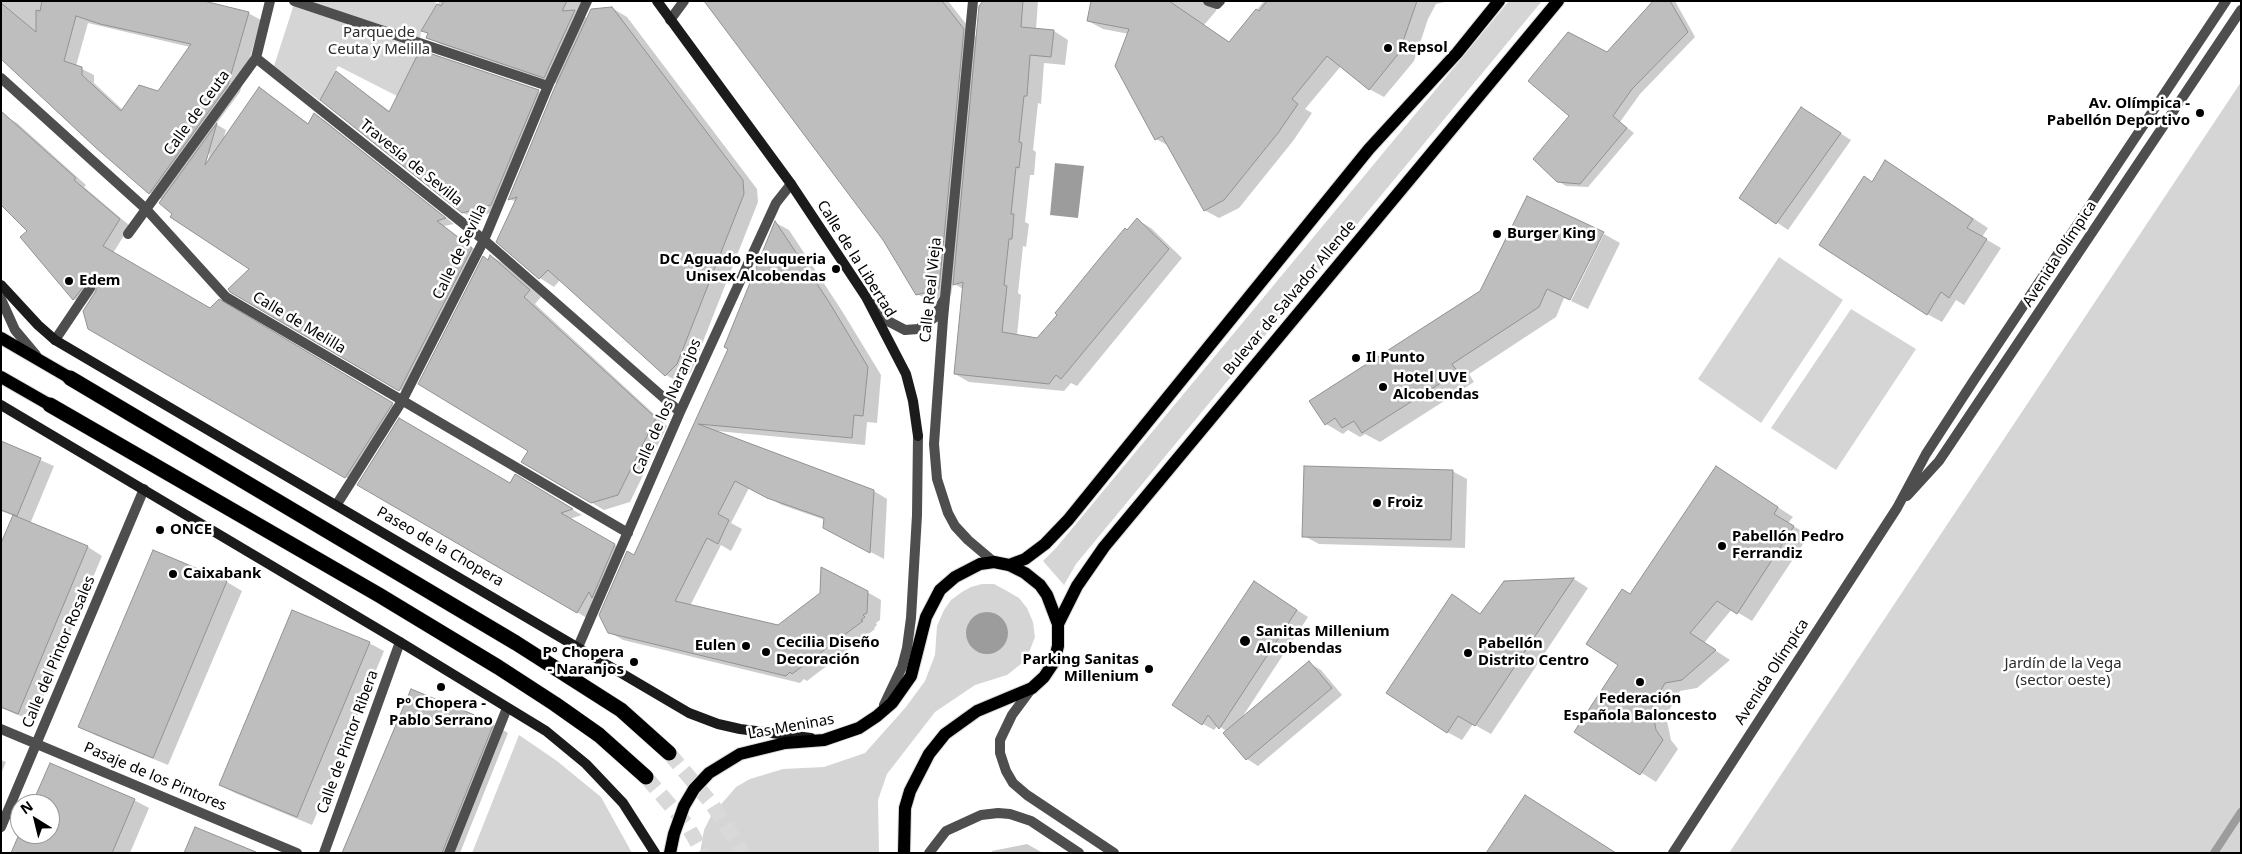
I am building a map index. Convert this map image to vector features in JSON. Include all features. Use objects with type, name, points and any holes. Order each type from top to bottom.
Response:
[{"type":"highway","points":[[70,378],[532,652],[621,710],[669,753]]},
{"type":"highway","points":[[50,405],[372,590],[498,667],[599,735],[646,777]]},
{"type":"main road","name":"Calle de la Libertad","points":[[657,1],[791,184],[866,297],[906,374],[913,401],[918,436]]},
{"type":"main road","points":[[1009,565],[1025,559],[1045,544],[1068,520],[1369,149],[1456,53],[1499,1]]},
{"type":"main road","name":"Bulevar de Salvador Allende","points":[[1058,624],[1078,586],[1104,547],[1558,1]]},
{"type":"main road","name":"Paseo de la Chopera","points":[[1,285],[38,325],[55,340],[690,713],[718,724],[740,729],[824,740]]},
{"type":"main road","points":[[1,338],[70,378]]},
{"type":"main road","points":[[1,377],[50,405]]},
{"type":"main road","points":[[1,405],[546,731],[586,764],[623,803],[655,853]]},
{"type":"main road","name":"Las Meninas","points":[[670,853],[674,834],[684,806],[694,789],[709,773],[740,754],[785,743],[824,740],[859,728],[877,716],[892,703],[911,676],[926,617],[940,590],[967,570],[980,564],[994,562],[1009,565],[1040,585],[1047,594],[1058,624],[1058,646],[1054,662],[1044,677],[1032,688],[964,718],[945,734],[929,754],[917,775],[905,808],[904,853]]},
{"type":"street","name":"Calle de Ceuta","points":[[128,234],[256,58],[270,1]]},
{"type":"street","points":[[294,1],[548,86]]},
{"type":"street","name":"Calle de Sevilla","points":[[337,504],[402,401],[484,240],[548,86],[587,1]]},
{"type":"street","points":[[670,20],[684,1]]},
{"type":"street","points":[[1208,1],[1217,4],[1220,1]]},
{"type":"street","name":"Avenida Olímpica","points":[[1673,853],[1897,508],[1926,454],[1974,380],[2226,1]]},
{"type":"street","name":"Calle Real Vieja","points":[[972,2],[934,426],[937,479],[948,513],[955,526],[968,540],[994,562]]},
{"type":"street","name":"Avenida Olímpica","points":[[1897,508],[1939,461],[2241,10]]},
{"type":"street","name":"Travesía de Sevilla","points":[[256,58],[484,240],[680,412]]},
{"type":"street","name":"Calle de Melilla","points":[[1,78],[146,209],[226,297],[628,533]]},
{"type":"street","name":"Calle de los Naranjos","points":[[578,646],[680,412],[776,203],[791,184]]},
{"type":"street","points":[[55,340],[90,288]]},
{"type":"street","points":[[866,297],[886,320],[904,330],[918,329],[934,318],[947,293]]},
{"type":"street","points":[[1,299],[15,330],[42,361]]},
{"type":"street","name":"Calle de la Libertad","points":[[877,716],[890,697],[907,648],[913,589],[918,436]]},
{"type":"street","name":"Calle del Pintor Rosales","points":[[1,828],[144,489]]},
{"type":"street","name":"Calle de Pintor Ribera","points":[[324,853],[400,642]]},
{"type":"street","points":[[1032,688],[1012,715],[1000,740],[1000,753],[1006,771],[1013,783],[1026,795],[1114,853]]},
{"type":"street","points":[[449,853],[507,708]]},
{"type":"street","name":"Pasaje de los Pintores","points":[[1,729],[297,853]]},
{"type":"street","points":[[929,853],[946,831],[981,816],[998,813],[1010,814],[1031,821],[1079,853]]},
{"type":"green space","name":"Parque de Ceuta y Melilla","points":[[295,1],[434,1],[437,4],[421,31],[418,55],[397,96],[338,66],[320,101],[274,66]]},
{"type":"green space","points":[[1509,1],[1542,1],[1076,564],[1064,585],[1043,561],[1056,548]]},
{"type":"green space","name":"Jardín de la Vega (sector oeste)","points":[[2241,82],[2241,853],[1729,853]]},
{"type":"green space","points":[[1779,257],[1843,300],[1761,423],[1698,379]]},
{"type":"green space","points":[[1851,309],[1916,349],[1836,470],[1771,428]]},
{"type":"green space","points":[[982,584],[994,584],[1019,598],[1027,608],[1033,622],[1035,637],[1030,650],[1021,664],[1007,675],[975,685],[935,712],[887,774],[878,800],[879,853],[700,853],[704,830],[711,816],[736,787],[750,779],[783,769],[824,767],[865,753],[906,707],[925,681],[935,655],[937,626],[944,610],[951,600],[962,592]]},
{"type":"green space","points":[[519,735],[557,761],[601,797],[632,853],[472,853]]},
{"type":"shaded area","points":[[1055,163],[1084,166],[1078,218],[1050,215]]},
{"type":"shaded area","points":[[987,612],[1002,618],[1008,633],[1002,648],[987,654],[972,648],[966,633],[972,618]]},
{"type":"building","points":[[42,1],[204,1],[249,12],[228,85],[149,194],[95,147],[1,59],[1,3],[36,32],[36,10],[40,11]],"holes":[[[76,16],[100,24],[191,44],[158,91],[139,85],[121,111],[82,75],[82,67],[64,61]]]},
{"type":"building","points":[[444,1],[567,1],[562,11],[575,10],[544,78],[426,38],[428,33],[421,31],[437,4],[441,6]]},
{"type":"building","points":[[704,1],[942,1],[964,29],[939,289],[916,295],[883,240]]},
{"type":"building","points":[[983,1],[1023,1],[1021,27],[1054,30],[1051,57],[1030,55],[1027,96],[1024,96],[1019,142],[1022,143],[1019,168],[1016,167],[1011,214],[1014,214],[1012,239],[1009,239],[1004,285],[1007,286],[1002,332],[1037,338],[1104,253],[1125,228],[1127,230],[1137,218],[1169,249],[1061,379],[1056,375],[1049,384],[954,374],[963,282],[953,285],[979,6]]},
{"type":"building","points":[[1091,1],[1169,1],[1229,42],[1256,9],[1259,11],[1267,1],[1417,1],[1399,53],[1369,90],[1327,56],[1292,99],[1298,104],[1278,133],[1224,200],[1204,211],[1162,136],[1155,140],[1115,66],[1129,29],[1087,21]]},
{"type":"building","points":[[1653,1],[1670,1],[1688,32],[1632,89],[1613,116],[1627,128],[1580,184],[1557,182],[1533,159],[1569,116],[1528,81],[1568,32],[1607,52]]},
{"type":"building","points":[[612,7],[743,180],[744,194],[677,364],[665,376],[548,270],[539,279],[496,242],[517,197],[508,200],[554,89],[591,9]]},
{"type":"building","points":[[420,50],[539,90],[491,205],[462,213],[320,100],[336,71],[389,112]]},
{"type":"building","points":[[259,87],[308,124],[314,113],[446,218],[437,221],[472,248],[399,391],[230,292],[228,289],[249,269],[170,217],[172,214],[159,203],[217,123],[205,165]]},
{"type":"building","points":[[1801,107],[1841,133],[1776,224],[1739,198]]},
{"type":"building","points":[[1,111],[76,178],[74,180],[120,219],[103,246],[210,308],[219,299],[393,403],[345,478],[88,329],[83,311],[96,291],[96,285],[91,281],[87,282],[73,300],[20,237],[27,231],[1,205]]},
{"type":"building","points":[[1885,160],[1973,219],[1967,228],[1987,239],[1949,298],[1941,292],[1927,315],[1819,245],[1864,176],[1872,182]]},
{"type":"building","points":[[1527,196],[1604,232],[1570,300],[1547,289],[1539,307],[1452,364],[1458,372],[1362,433],[1354,421],[1342,428],[1335,418],[1325,425],[1309,401],[1480,291]]},
{"type":"building","points":[[775,221],[829,302],[868,367],[863,416],[854,415],[852,438],[698,424],[874,490],[870,553],[823,528],[824,518],[767,498],[735,481],[718,514],[729,520],[718,544],[707,538],[675,601],[778,625],[820,593],[821,567],[868,591],[867,613],[863,615],[865,617],[861,620],[863,621],[792,674],[790,672],[786,676],[608,633],[599,615],[627,551],[634,555],[728,349],[724,347]]},
{"type":"building","points":[[490,255],[530,290],[524,297],[656,418],[618,495],[591,503],[521,462],[528,451],[418,384],[483,256],[488,260]]},
{"type":"building","points":[[399,418],[510,483],[515,474],[573,509],[561,513],[615,544],[592,598],[589,592],[577,613],[357,485]]},
{"type":"building","points":[[1,441],[41,458],[17,516],[1,510]]},
{"type":"building","name":"Froiz","points":[[1304,466],[1453,470],[1451,540],[1302,537]]},
{"type":"building","points":[[1716,466],[1778,507],[1774,514],[1794,526],[1737,614],[1717,601],[1690,633],[1716,650],[1682,680],[1665,683],[1652,707],[1656,730],[1663,740],[1640,775],[1574,732],[1618,665],[1586,644],[1622,589],[1630,594]]},
{"type":"building","points":[[13,515],[88,546],[18,714],[1,707],[1,543]]},
{"type":"building","points":[[153,550],[227,581],[153,758],[78,727]]},
{"type":"building","name":"Pabellón Distrito Centro","points":[[1574,578],[1475,726],[1458,716],[1447,733],[1386,693],[1452,594],[1480,614],[1504,581]]},
{"type":"building","name":"Sanitas Millenium Alcobendas","points":[[1254,581],[1297,610],[1219,729],[1208,715],[1202,725],[1172,705]]},
{"type":"building","points":[[292,610],[370,642],[297,817],[219,785]]},
{"type":"building","points":[[1309,661],[1332,688],[1246,760],[1223,733]]},
{"type":"building","points":[[411,689],[494,723],[442,853],[342,853]]},
{"type":"building","points":[[50,763],[135,799],[112,853],[11,853],[15,844],[60,844],[60,794],[36,794]]},
{"type":"building","points":[[1525,795],[1616,853],[1486,853]]},
{"type":"building","points":[[195,827],[256,852],[256,853],[184,853]]},
{"type":"waterway","points":[[2214,853],[2241,812]]},
{"type":"tunnel","points":[[669,753],[712,804],[743,853]]},
{"type":"tunnel","points":[[646,777],[687,825],[703,853]]},
{"type":"place","name":"Repsol","points":[[1388,48]]},
{"type":"place","name":"Av. Olímpica - Pabellón Deportivo","points":[[2200,113]]},
{"type":"place","name":"Burger King","points":[[1497,234]]},
{"type":"place","name":"DC Aguado Peluqueria Unisex Alcobendas","points":[[836,269]]},
{"type":"place","name":"Edem","points":[[69,281]]},
{"type":"place","name":"Il Punto","points":[[1356,358]]},
{"type":"place","name":"Hotel UVE Alcobendas","points":[[1383,387]]},
{"type":"place","name":"Froiz","points":[[1377,503]]},
{"type":"place","name":"ONCE","points":[[160,530]]},
{"type":"place","name":"Pabellón Pedro Ferrandiz","points":[[1722,546]]},
{"type":"place","name":"Caixabank","points":[[173,574]]},
{"type":"place","name":"Sanitas Millenium Alcobendas","points":[[1245,641]]},
{"type":"place","name":"Eulen","points":[[746,646]]},
{"type":"place","name":"Cecilia Diseño Decoración","points":[[766,652]]},
{"type":"place","name":"Pabellón Distrito Centro","points":[[1468,653]]},
{"type":"place","name":"Pº Chopera - Naranjos","points":[[634,662]]},
{"type":"place","name":"Parking Sanitas Millenium","points":[[1149,669]]},
{"type":"place","name":"Federación Española Baloncesto","points":[[1640,682]]},
{"type":"place","name":"Pº Chopera - Pablo Serrano","points":[[441,687]]}]
